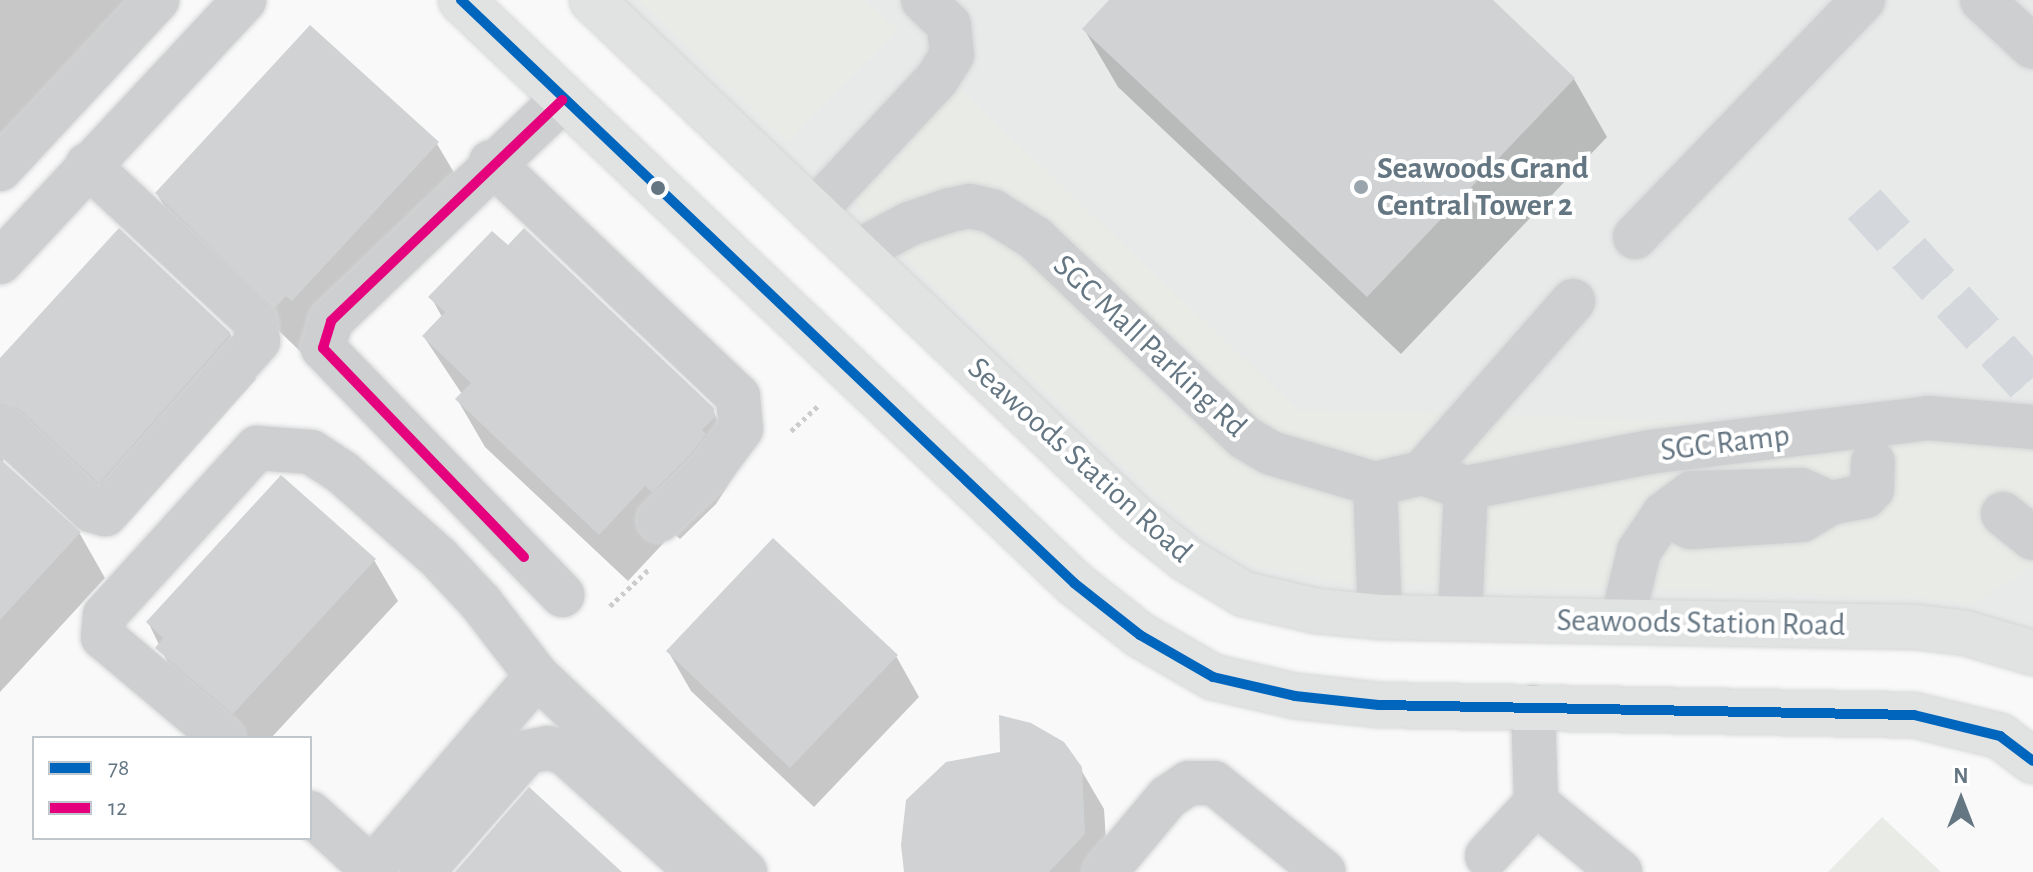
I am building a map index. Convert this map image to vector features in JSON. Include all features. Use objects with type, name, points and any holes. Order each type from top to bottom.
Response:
[{"type":"main road","points":[[461,0],[562,100],[660,186],[1074,583],[1140,635],[1213,677],[1295,696],[1379,705],[1914,715],[2000,736],[2033,761]]},
{"type":"main road","name":"Seawoods Station Road","points":[[592,0],[824,201],[857,252],[1135,518],[1186,559],[1244,594],[1317,611],[1380,617],[1916,627],[2029,643]]},
{"type":"street","points":[[0,169],[157,0]]},
{"type":"street","points":[[0,262],[244,0]]},
{"type":"street","points":[[824,201],[937,79],[952,55],[949,25],[923,0]]},
{"type":"street","points":[[1635,237],[1863,0]]},
{"type":"street","points":[[1982,0],[2033,47]]},
{"type":"street","points":[[495,622],[551,584],[323,348],[331,321],[491,162],[562,100]]},
{"type":"street","points":[[491,162],[738,396],[741,429],[708,473],[659,520]]},
{"type":"street","points":[[0,425],[91,510],[105,514],[258,341],[255,321],[88,165]]},
{"type":"street","name":"SGC Mall Parking Rd","points":[[857,252],[909,224],[950,210],[970,206],[992,211],[1035,238],[1244,437],[1271,453],[1375,484],[1422,473]]},
{"type":"street","points":[[1422,473],[1573,301]]},
{"type":"street","name":"SGC Ramp","points":[[1422,473],[1466,488],[1649,452],[1928,418],[2033,427]]},
{"type":"street","points":[[221,736],[103,637],[105,615],[257,448],[311,452],[343,473],[439,558],[537,676],[745,872]]},
{"type":"street","points":[[1622,621],[1639,551],[1664,514],[1692,493],[1801,490],[1830,503],[1865,496],[1872,489],[1873,462]]},
{"type":"street","points":[[1375,484],[1380,617]]},
{"type":"street","points":[[1460,618],[1466,488]]},
{"type":"street","points":[[312,815],[370,870],[537,676]]},
{"type":"street","points":[[1487,856],[1536,803],[1533,707]]},
{"type":"street","points":[[422,872],[527,752],[548,748],[564,752],[698,872]]},
{"type":"street","points":[[1105,872],[1168,797],[1189,783],[1214,783],[1324,872]]},
{"type":"street","points":[[1536,803],[1620,872]]},
{"type":"shaded area","points":[[593,0],[2033,0],[2033,653],[1244,594]]},
{"type":"shaded area","points":[[638,0],[865,0],[897,30],[788,142]]},
{"type":"shaded area","points":[[950,80],[1298,410],[2023,429],[2033,438],[2033,566],[1972,604],[1917,597],[1353,584],[1254,566],[1202,534],[1156,496],[892,245],[853,198]]},
{"type":"shaded area","points":[[1882,817],[1941,872],[1828,872]]},
{"type":"building","name":"Seawoods Grand Central Tower 2","points":[[1109,0],[1493,0],[1575,78],[1367,297],[1082,29]]},
{"type":"building","points":[[310,25],[439,142],[292,301],[286,296],[275,308],[155,193]]},
{"type":"building","points":[[119,228],[231,333],[99,483],[17,407],[0,401],[0,358]]},
{"type":"building","points":[[524,228],[714,408],[715,417],[702,430],[706,434],[689,456],[652,492],[645,486],[599,535],[455,399],[471,383],[422,336],[445,312],[428,297],[492,231],[508,245]]},
{"type":"building","points":[[0,459],[81,532],[0,620]]},
{"type":"building","points":[[281,475],[376,559],[233,714],[155,648],[163,638],[146,622]]},
{"type":"building","points":[[773,538],[898,655],[790,768],[666,651]]},
{"type":"building","points":[[999,715],[1031,723],[1064,742],[1082,767],[1085,834],[1049,872],[904,872],[901,845],[906,800],[946,762],[1000,752]]},
{"type":"building","points":[[529,787],[622,872],[455,872]]},
{"type":"tunnel","points":[[1864,204],[2033,389]]},
{"type":"transit line","name":"78","points":[[461,0],[1074,583],[1140,635],[1213,677],[1295,696],[1379,705],[1914,715],[2000,736],[2033,761]]},
{"type":"transit line","name":"12","points":[[524,557],[323,348],[331,321],[562,100]]},
{"type":"place","name":"Seawoods Grand Central Tower 2","points":[[1361,187]]}]
